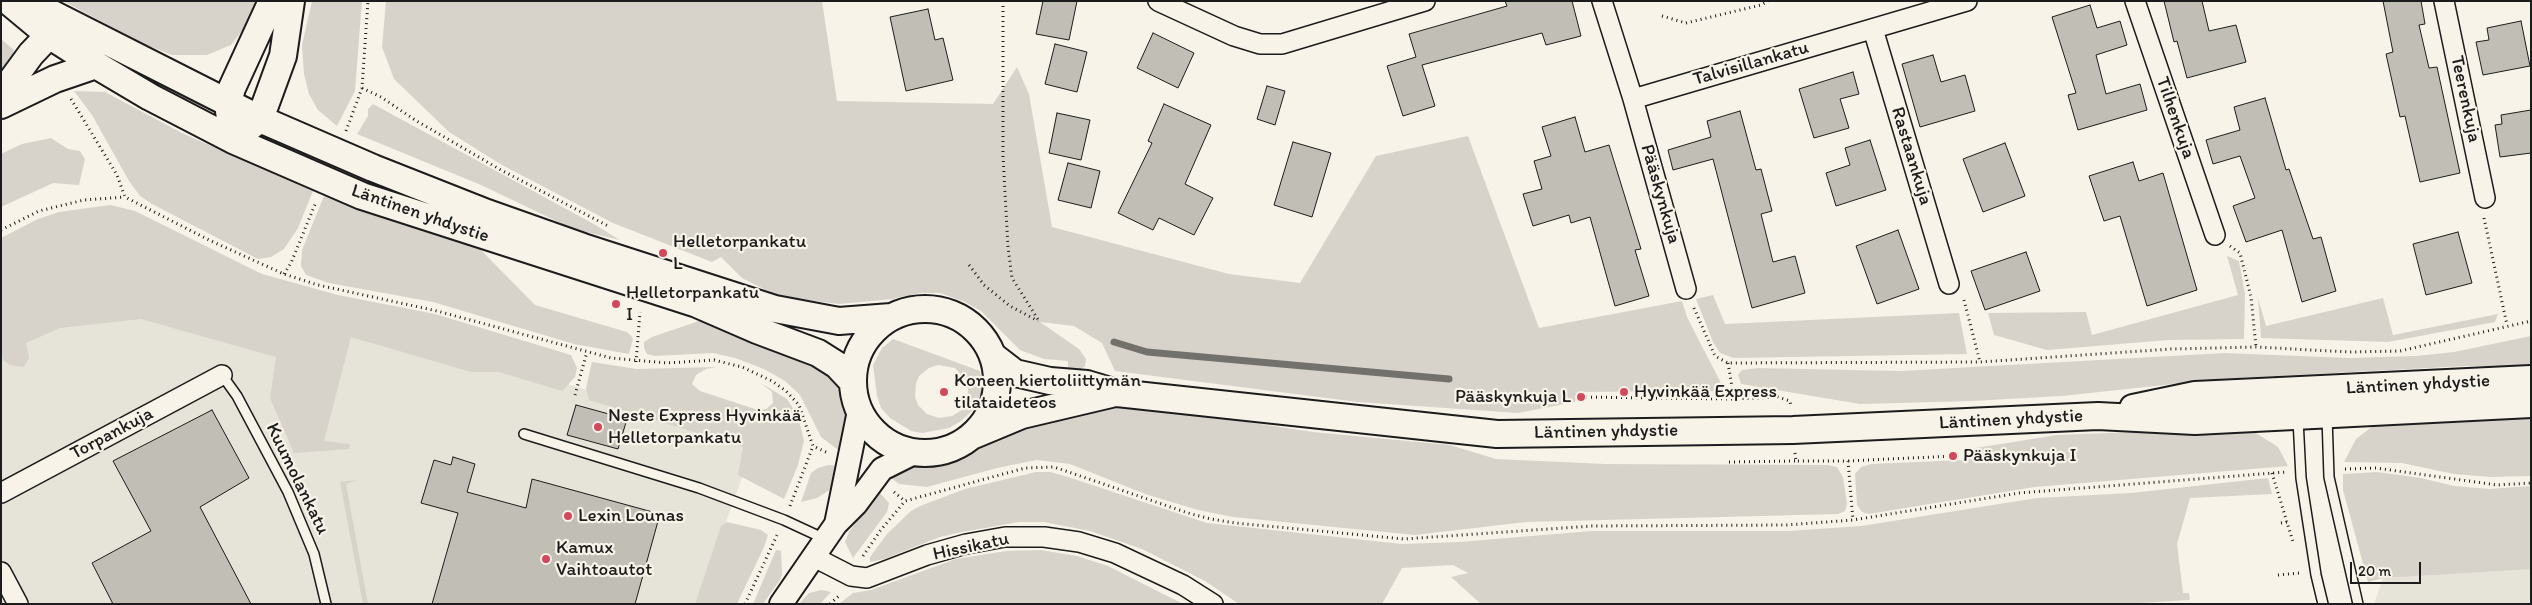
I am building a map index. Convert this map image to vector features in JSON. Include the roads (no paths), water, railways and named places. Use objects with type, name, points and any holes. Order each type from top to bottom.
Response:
[{"type":"main road","name":"Läntinen yhdystie","points":[[8,1],[49,35],[96,65],[150,98],[233,140],[362,196],[697,304],[757,330],[818,353],[837,365],[852,380]]},
{"type":"main road","name":"Läntinen yhdystie","points":[[27,1],[260,119],[373,168],[487,213],[738,297],[809,317],[839,321],[891,317]]},
{"type":"main road","points":[[233,140],[228,103],[232,88],[272,1]]},
{"type":"main road","points":[[233,140],[260,119],[283,56],[291,1]]},
{"type":"main road","points":[[1,95],[31,54],[49,35]]},
{"type":"main road","points":[[1,104],[55,79],[96,65]]},
{"type":"main road","points":[[923,310],[938,311],[955,316],[970,325],[985,342],[993,356],[997,389],[989,414],[982,426],[971,437],[954,446],[934,452],[914,453],[896,447],[882,439],[868,426],[859,411],[852,380],[860,350],[876,329],[891,317],[906,312],[923,310]]},
{"type":"main road","name":"Läntinen yhdystie","points":[[993,356],[1015,373],[1050,381],[1087,384],[1117,393],[1497,434],[1793,430],[2098,416],[2195,395],[2297,403],[2531,404]]},
{"type":"main road","name":"Läntinen yhdystie","points":[[2326,402],[2531,379]]},
{"type":"main road","name":"Läntinen yhdystie","points":[[971,437],[1022,415],[1070,402],[1117,393]]},
{"type":"street","points":[[1158,1],[1234,36],[1260,44],[1282,44],[1426,1]]},
{"type":"street","points":[[1602,1],[1633,99]]},
{"type":"street","name":"Talvisillankatu","points":[[1633,99],[1967,1]]},
{"type":"street","name":"Tilhenkuja","points":[[2136,1],[2215,235]]},
{"type":"street","name":"Teerenkuja","points":[[2444,1],[2485,198]]},
{"type":"street","name":"Rastaankuja","points":[[1873,29],[1949,284]]},
{"type":"street","name":"Pääskynkuja","points":[[1633,99],[1686,288]]},
{"type":"street","name":"Torpankuja","points":[[1,493],[222,375]]},
{"type":"street","points":[[825,540],[849,463],[859,411]]},
{"type":"street","points":[[782,604],[825,540],[856,504],[882,469],[914,453]]},
{"type":"street","name":"Hissikatu","points":[[825,540],[851,576],[867,578],[927,555],[966,544],[1005,537],[1044,537],[1079,542],[1115,554],[1183,585],[1213,604]]},
{"type":"street","points":[[1,572],[18,604]]},
{"type":"lane","name":"Kuumolankatu","points":[[222,375],[237,396],[288,492],[314,554],[326,604]]},
{"type":"lane","points":[[2326,402],[2329,470],[2358,604]]},
{"type":"lane","points":[[2297,403],[2300,472],[2316,575],[2323,604]]},
{"type":"lane","points":[[524,434],[699,488],[784,520],[825,540]]},
{"type":"waterway","points":[[1114,342],[1147,352],[1449,379]]},
{"type":"place","name":"Helletorpankatu L","points":[[663,253]]},
{"type":"place","name":"Helletorpankatu I","points":[[616,304]]},
{"type":"place","name":"Koneen kiertoliittymän tilataideteos","points":[[944,392]]},
{"type":"place","name":"Hyvinkää Express","points":[[1624,392]]},
{"type":"place","name":"Pääskynkuja L","points":[[1581,397]]},
{"type":"place","name":"Neste Express Hyvinkää Helletorpankatu","points":[[598,427]]},
{"type":"place","name":"Pääskynkuja I","points":[[1953,456]]},
{"type":"place","name":"Lexin Lounas","points":[[568,516]]},
{"type":"place","name":"Kamux Vaihtoautot","points":[[546,559]]}]
